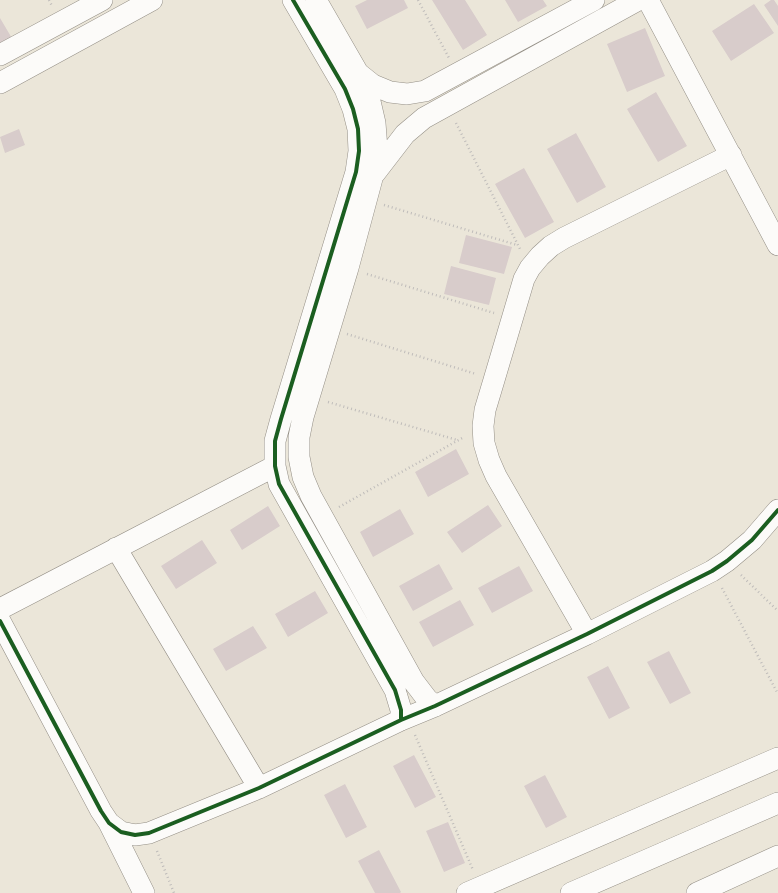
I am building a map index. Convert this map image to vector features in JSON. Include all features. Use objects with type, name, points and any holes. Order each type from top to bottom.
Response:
[{"type":"street","points":[[0,56],[102,0]]},
{"type":"street","points":[[0,83],[152,0]]},
{"type":"street","points":[[293,0],[344,89],[353,109],[358,129],[359,151],[356,172],[281,418],[275,441],[275,466],[279,484],[395,690],[404,719]]},
{"type":"street","points":[[316,0],[358,73],[369,97],[375,123],[377,149],[373,175],[348,268],[309,396],[299,437],[299,457],[311,496],[414,682],[427,700],[435,706]]},
{"type":"street","points":[[358,73],[374,85],[390,92],[407,94],[425,91],[594,0]]},
{"type":"street","points":[[373,175],[404,134],[424,118],[638,0]]},
{"type":"street","points":[[648,0],[778,246]]},
{"type":"street","points":[[587,634],[496,476],[486,449],[483,426],[485,410],[512,318],[524,279],[530,268],[551,246],[564,238],[731,155]]},
{"type":"street","points":[[0,609],[275,466]]},
{"type":"street","points":[[109,823],[121,832],[135,835],[149,833],[259,788],[404,719],[435,706],[587,634],[720,566],[752,540],[778,510]]},
{"type":"street","points":[[116,548],[259,788]]},
{"type":"street","points":[[0,621],[101,811],[109,823],[144,893]]},
{"type":"street","points":[[474,890],[778,758]]},
{"type":"street","points":[[571,893],[778,803]]},
{"type":"street","points":[[698,893],[778,856]]},
{"type":"path","points":[[418,0],[457,74]]},
{"type":"path","points":[[446,105],[530,268]]},
{"type":"path","points":[[366,199],[518,245]]},
{"type":"path","points":[[348,268],[512,318]]},
{"type":"path","points":[[329,329],[494,380]]},
{"type":"path","points":[[309,396],[457,440]]},
{"type":"path","points":[[323,516],[483,426]]},
{"type":"path","points":[[720,566],[778,611]]},
{"type":"path","points":[[720,566],[778,694]]},
{"type":"path","points":[[404,719],[474,890]]},
{"type":"path","points":[[149,833],[174,893]]},
{"type":"building","points":[[367,0],[404,0],[408,8],[367,29],[355,6]]},
{"type":"building","points":[[432,0],[465,0],[487,35],[463,50]]},
{"type":"building","points":[[505,0],[543,0],[547,6],[518,22]]},
{"type":"building","points":[[771,0],[774,0],[778,6],[778,26],[764,5]]},
{"type":"building","points":[[754,4],[774,33],[731,61],[712,31]]},
{"type":"building","points":[[0,18],[13,40],[0,48]]},
{"type":"building","points":[[645,28],[665,76],[627,92],[607,44]]},
{"type":"building","points":[[656,92],[687,146],[658,162],[627,109]]},
{"type":"building","points":[[19,129],[25,145],[5,153],[0,137]]},
{"type":"building","points":[[576,133],[606,187],[577,203],[547,149]]},
{"type":"building","points":[[524,168],[554,222],[525,238],[495,184]]},
{"type":"building","points":[[466,235],[512,247],[504,274],[459,263]]},
{"type":"building","points":[[451,266],[496,278],[489,305],[444,294]]},
{"type":"building","points":[[456,449],[469,474],[428,497],[415,472]]},
{"type":"building","points":[[488,505],[502,526],[462,553],[447,532]]},
{"type":"building","points":[[268,506],[280,526],[242,550],[230,530]]},
{"type":"building","points":[[400,509],[414,534],[373,557],[360,532]]},
{"type":"building","points":[[202,540],[217,563],[176,589],[161,566]]},
{"type":"building","points":[[439,564],[453,589],[413,611],[399,586]]},
{"type":"building","points":[[519,566],[533,591],[492,613],[478,588]]},
{"type":"building","points":[[315,591],[328,613],[288,637],[275,614]]},
{"type":"building","points":[[460,600],[474,625],[433,647],[419,622]]},
{"type":"building","points":[[253,626],[267,648],[226,671],[213,649]]},
{"type":"building","points":[[669,651],[691,693],[670,704],[647,662]]},
{"type":"building","points":[[608,666],[630,708],[609,719],[587,677]]},
{"type":"building","points":[[414,755],[436,797],[415,808],[393,766]]},
{"type":"building","points":[[545,775],[567,817],[546,828],[524,786]]},
{"type":"building","points":[[345,784],[367,827],[346,838],[324,795]]},
{"type":"building","points":[[448,822],[465,863],[444,872],[426,831]]},
{"type":"building","points":[[379,850],[401,892],[400,893],[375,893],[358,861]]},
{"type":"cycle path","points":[[293,0],[345,89],[353,109],[358,129],[359,151],[356,172],[275,441],[275,466],[279,484],[395,690],[401,710],[401,720]]},
{"type":"cycle path","points":[[0,621],[101,811],[109,823],[121,832],[135,835],[149,833],[259,788],[401,720],[435,706],[587,634],[712,571],[727,561],[752,540],[778,510]]}]
